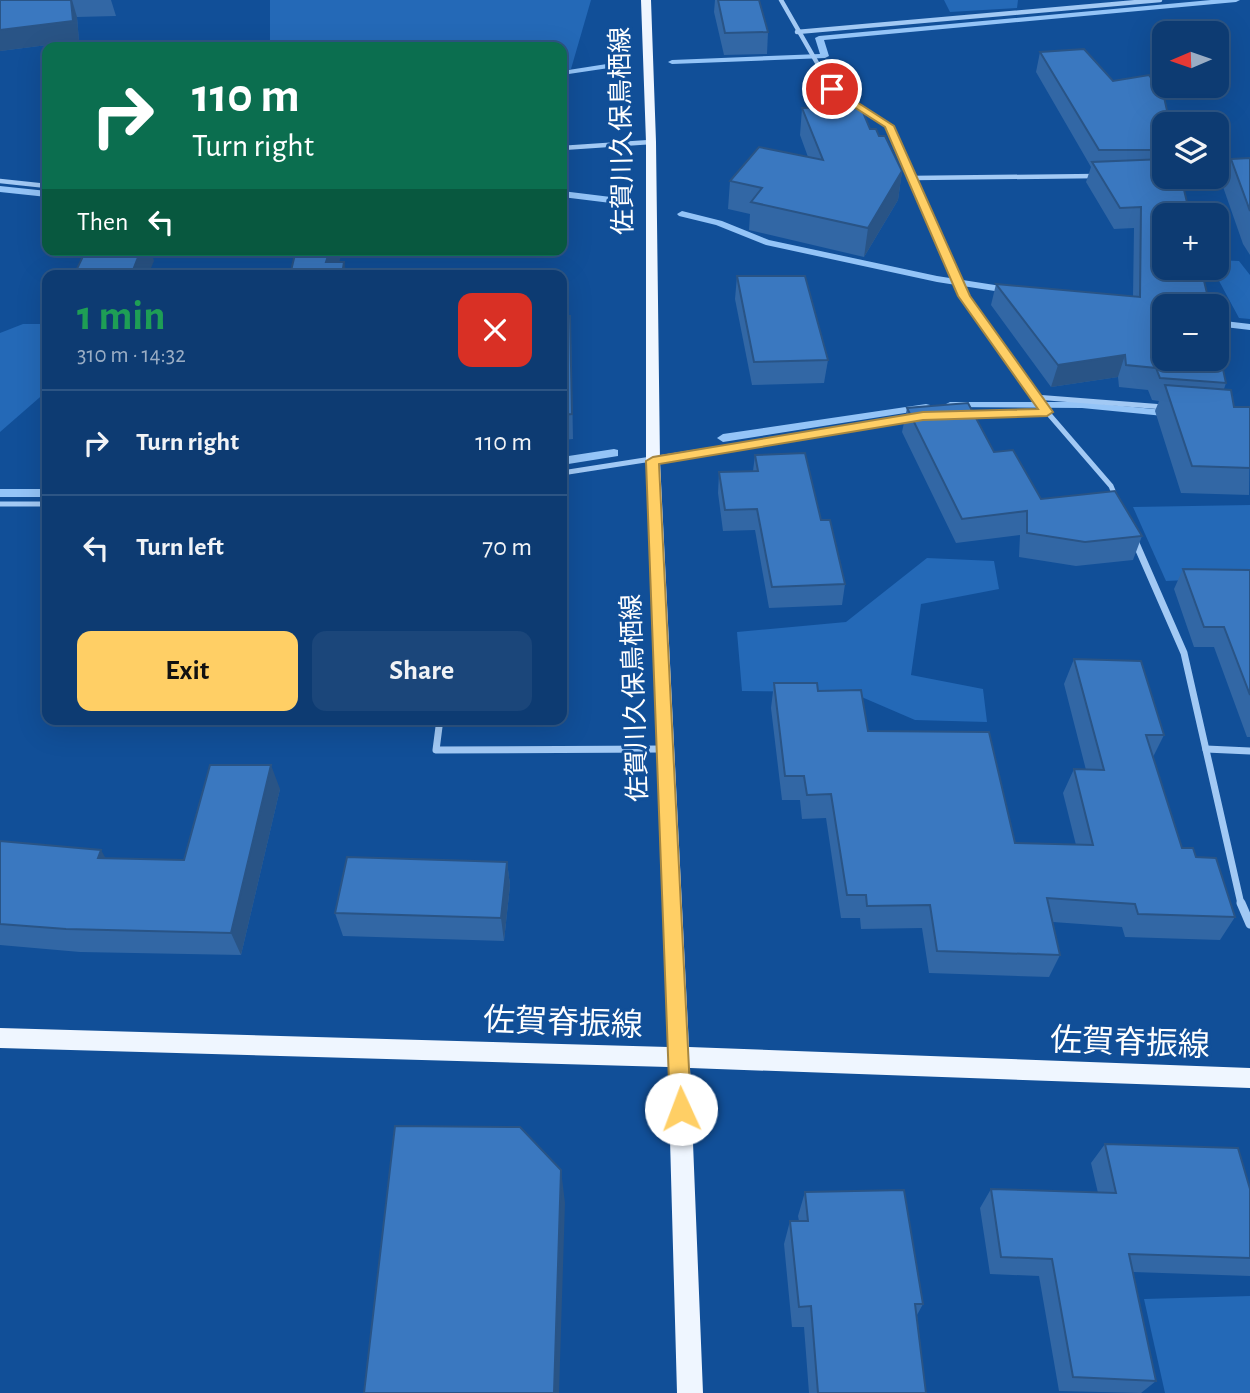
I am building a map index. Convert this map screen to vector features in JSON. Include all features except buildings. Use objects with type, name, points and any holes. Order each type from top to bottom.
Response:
[{"type":"main road","name":"佐賀川久保鳥栖線","points":[[646,0],[651,142],[653,461],[679,1057],[690,1393]]},
{"type":"main road","name":"佐賀脊振線","points":[[0,1038],[679,1057],[1250,1079]]},
{"type":"street","points":[[781,0],[832,89],[889,126],[964,296],[1035,397],[1111,486],[1121,510]]},
{"type":"street","points":[[797,32],[1160,0]]},
{"type":"street","points":[[567,148],[651,142]]},
{"type":"street","points":[[1229,174],[1250,174]]},
{"type":"street","points":[[912,178],[1108,176]]},
{"type":"street","points":[[0,181],[42,185]]},
{"type":"street","points":[[1035,397],[1170,407]]},
{"type":"street","points":[[965,415],[1047,412]]},
{"type":"street","points":[[567,472],[653,461],[923,416]]},
{"type":"street","points":[[0,504],[42,504]]},
{"type":"street","points":[[1132,534],[1184,653],[1242,908],[1250,924]]},
{"type":"street","points":[[439,725],[436,750],[664,749]]},
{"type":"street","points":[[1206,749],[1250,751]]},
{"type":"shaded area","points":[[270,0],[591,0],[571,69],[567,70],[567,42],[270,42]]},
{"type":"shaded area","points":[[944,0],[1018,0],[1017,8],[950,12]]},
{"type":"shaded area","points":[[1229,261],[1239,261],[1250,275],[1250,319],[1239,318],[1229,299],[1229,294],[1226,294],[1218,280],[1229,280]]},
{"type":"shaded area","points":[[23,324],[42,324],[42,395],[0,432],[0,333]]},
{"type":"shaded area","points":[[1250,505],[1250,577],[1166,581],[1133,507]]},
{"type":"shaded area","points":[[927,558],[994,561],[999,589],[921,604],[911,675],[983,689],[987,722],[915,720],[850,692],[742,691],[737,632],[846,622]]},
{"type":"shaded area","points":[[1250,1296],[1250,1393],[1165,1393],[1144,1299]]},
{"type":"waterway","points":[[672,62],[825,56],[819,38],[1236,0]]},
{"type":"waterway","points":[[567,72],[626,63]]},
{"type":"waterway","points":[[0,189],[42,193]]},
{"type":"waterway","points":[[567,195],[619,201]]},
{"type":"waterway","points":[[682,214],[719,223],[766,242],[937,279],[1014,291]]},
{"type":"waterway","points":[[1229,325],[1250,327]]},
{"type":"waterway","points":[[950,405],[1082,405],[1174,414]]},
{"type":"waterway","points":[[723,438],[926,407]]},
{"type":"waterway","points":[[567,460],[614,453]]},
{"type":"waterway","points":[[0,493],[42,493]]},
{"type":"route","points":[[681,1109],[653,461],[923,416],[1047,412],[964,296],[889,126],[832,89]]}]
